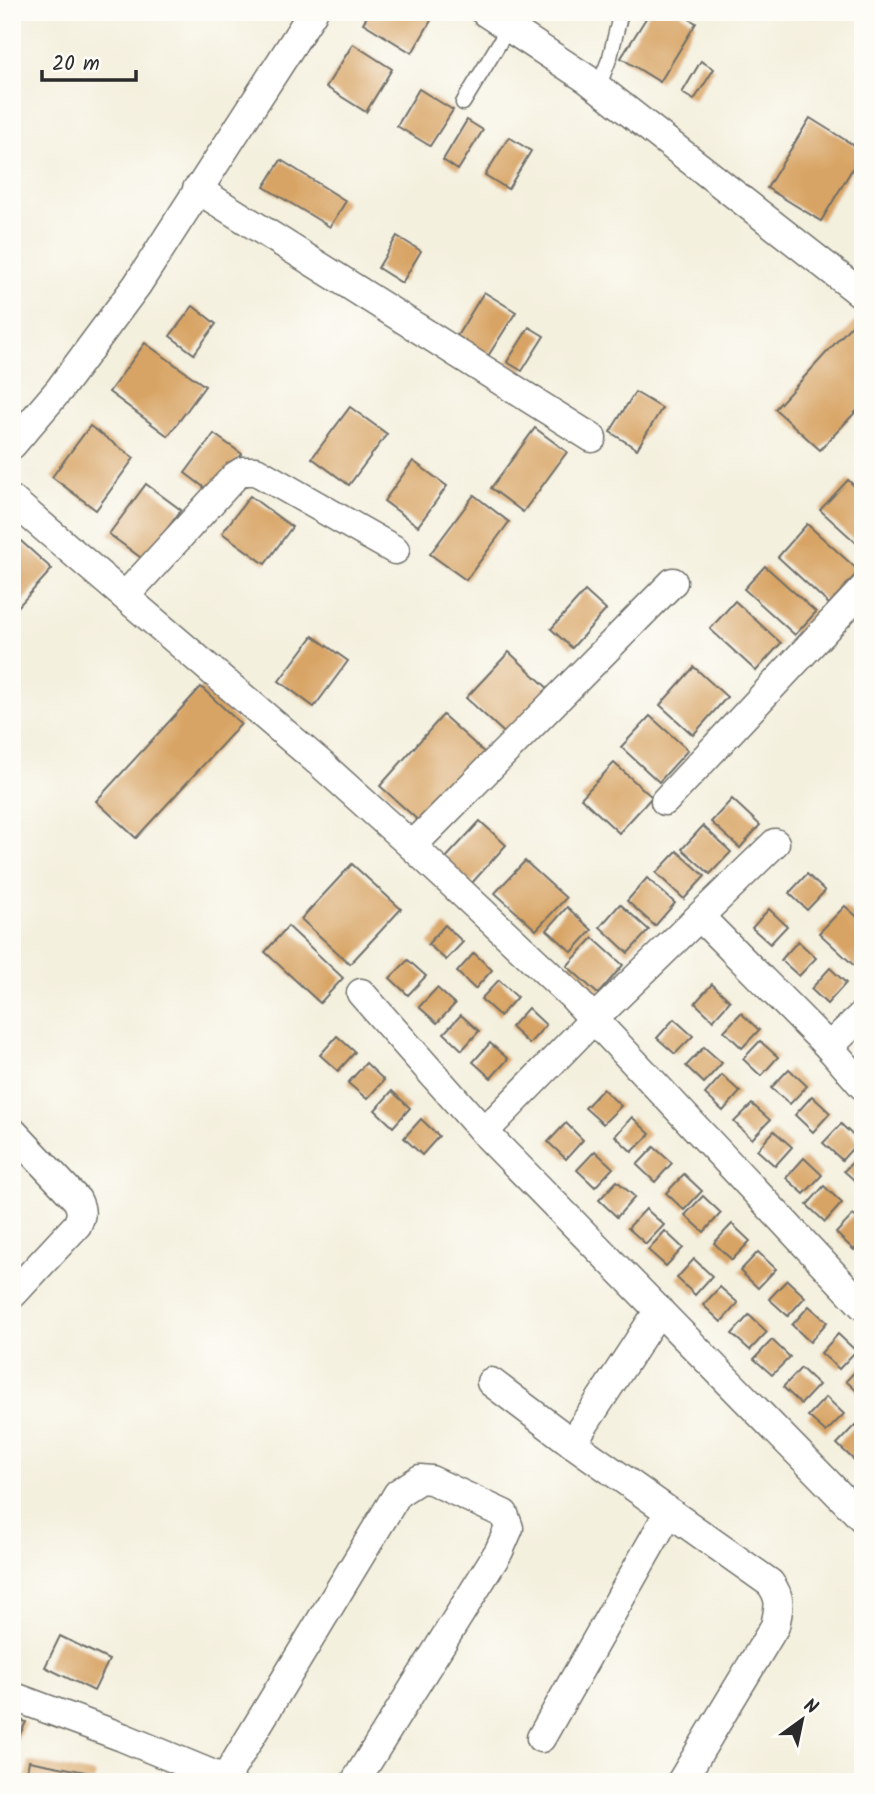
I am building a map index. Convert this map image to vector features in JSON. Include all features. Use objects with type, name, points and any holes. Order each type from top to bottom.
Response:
[{"type":"street","points":[[12,445],[59,390],[122,307],[313,12]]},
{"type":"street","points":[[485,12],[598,88],[863,295]]},
{"type":"street","points":[[197,189],[592,438]]},
{"type":"street","points":[[125,596],[234,476],[250,470],[394,550]]},
{"type":"street","points":[[12,500],[321,764],[412,846],[594,1019],[863,1306]]},
{"type":"street","points":[[412,846],[673,582]]},
{"type":"street","points":[[665,801],[863,589]]},
{"type":"street","points":[[484,1132],[594,1019],[775,844]]},
{"type":"street","points":[[700,917],[829,1047],[863,1086]]},
{"type":"street","points":[[362,993],[484,1132],[863,1519]]},
{"type":"street","points":[[829,1047],[863,1014]]},
{"type":"street","points":[[12,1131],[77,1200],[81,1207],[81,1216],[77,1225],[12,1295]]},
{"type":"street","points":[[572,1443],[659,1310]]},
{"type":"street","points":[[491,1382],[572,1443],[770,1583],[778,1594],[779,1607],[775,1626],[681,1782]]},
{"type":"street","points":[[12,1696],[228,1780],[398,1493],[420,1479],[431,1480],[504,1514],[509,1528],[499,1551],[355,1782]]},
{"type":"street","points":[[541,1738],[669,1512]]},
{"type":"lane","points":[[598,88],[610,57],[621,12]]},
{"type":"lane","points":[[463,103],[509,27]]},
{"type":"building","points":[[370,12],[436,12],[412,53],[363,23]]},
{"type":"building","points":[[650,12],[678,12],[696,23],[660,82],[621,58]]},
{"type":"building","points":[[353,44],[392,69],[366,112],[326,87]]},
{"type":"building","points":[[701,61],[714,69],[694,100],[682,93]]},
{"type":"building","points":[[419,89],[453,110],[430,146],[397,126]]},
{"type":"building","points":[[810,118],[863,151],[821,221],[767,188]]},
{"type":"building","points":[[467,120],[483,130],[458,170],[443,160]]},
{"type":"building","points":[[509,137],[531,151],[508,189],[485,175]]},
{"type":"building","points":[[281,160],[346,201],[330,227],[264,187]]},
{"type":"building","points":[[397,236],[421,251],[402,283],[378,268]]},
{"type":"building","points":[[484,292],[516,312],[488,356],[457,336]]},
{"type":"building","points":[[193,306],[216,324],[194,354],[170,336]]},
{"type":"building","points":[[860,316],[863,318],[863,404],[820,450],[775,409]]},
{"type":"building","points":[[529,327],[544,336],[522,371],[507,362]]},
{"type":"building","points":[[145,343],[205,386],[168,436],[109,392]]},
{"type":"building","points":[[635,392],[662,408],[637,449],[610,432]]},
{"type":"building","points":[[350,407],[387,434],[349,485],[312,458]]},
{"type":"building","points":[[90,426],[134,458],[96,510],[52,477]]},
{"type":"building","points":[[535,428],[567,452],[523,512],[491,488]]},
{"type":"building","points":[[214,434],[242,454],[213,494],[185,473]]},
{"type":"building","points":[[413,461],[447,486],[418,526],[384,501]]},
{"type":"building","points":[[848,480],[863,494],[863,549],[820,510]]},
{"type":"building","points":[[146,484],[181,510],[144,560],[109,534]]},
{"type":"building","points":[[474,495],[509,522],[466,580],[430,554]]},
{"type":"building","points":[[250,496],[292,527],[265,564],[222,533]]},
{"type":"building","points":[[807,524],[859,571],[829,604],[778,557]]},
{"type":"building","points":[[12,533],[52,569],[17,608],[12,604]]},
{"type":"building","points":[[765,566],[816,612],[795,635],[744,589]]},
{"type":"building","points":[[585,591],[606,610],[572,648],[551,629]]},
{"type":"building","points":[[735,601],[781,643],[756,671],[710,629]]},
{"type":"building","points":[[313,636],[348,661],[314,707],[279,681]]},
{"type":"building","points":[[509,652],[553,693],[511,739],[466,698]]},
{"type":"building","points":[[694,667],[727,697],[693,735],[660,705]]},
{"type":"building","points":[[201,687],[241,724],[136,838],[96,801]]},
{"type":"building","points":[[443,715],[485,753],[421,823],[380,786]]},
{"type":"building","points":[[650,716],[688,750],[659,782],[621,747]]},
{"type":"building","points":[[614,763],[652,797],[619,833],[581,798]]},
{"type":"building","points":[[732,799],[760,825],[740,848],[711,822]]},
{"type":"building","points":[[480,821],[506,845],[471,884],[444,860]]},
{"type":"building","points":[[703,826],[731,852],[710,874],[682,849]]},
{"type":"building","points":[[677,851],[705,876],[684,899],[656,873]]},
{"type":"building","points":[[525,861],[566,898],[536,930],[495,893]]},
{"type":"building","points":[[352,864],[401,909],[350,964],[301,919]]},
{"type":"building","points":[[807,874],[825,891],[807,910],[789,893]]},
{"type":"building","points":[[647,878],[675,903],[655,926],[627,901]]},
{"type":"building","points":[[620,904],[649,930],[628,953],[600,927]]},
{"type":"building","points":[[845,906],[863,922],[863,974],[819,933]]},
{"type":"building","points":[[567,907],[592,930],[572,952],[547,930]]},
{"type":"building","points":[[769,909],[787,926],[770,944],[752,928]]},
{"type":"building","points":[[445,925],[463,942],[446,960],[428,944]]},
{"type":"building","points":[[288,926],[343,978],[320,1003],[265,952]]},
{"type":"building","points":[[593,938],[623,965],[598,994],[567,966]]},
{"type":"building","points":[[798,941],[816,958],[799,976],[781,960]]},
{"type":"building","points":[[474,953],[492,970],[475,989],[457,972]]},
{"type":"building","points":[[408,960],[426,976],[408,995],[390,978]]},
{"type":"building","points":[[830,968],[846,983],[827,1004],[811,989]]},
{"type":"building","points":[[499,980],[517,997],[500,1016],[481,999]]},
{"type":"building","points":[[712,984],[730,1001],[713,1020],[695,1003]]},
{"type":"building","points":[[437,988],[455,1004],[437,1023],[419,1007]]},
{"type":"building","points":[[528,1008],[546,1025],[529,1044],[511,1027]]},
{"type":"building","points":[[741,1013],[759,1030],[742,1048],[724,1031]]},
{"type":"building","points":[[461,1015],[479,1031],[462,1050],[444,1033]]},
{"type":"building","points":[[674,1019],[693,1036],[675,1054],[657,1038]]},
{"type":"building","points":[[337,1036],[355,1052],[338,1071],[320,1055]]},
{"type":"building","points":[[760,1041],[778,1057],[761,1076],[743,1059]]},
{"type":"building","points":[[490,1043],[508,1059],[491,1078],[473,1062]]},
{"type":"building","points":[[704,1047],[722,1063],[704,1083],[686,1066]]},
{"type":"building","points":[[366,1063],[384,1080],[367,1099],[348,1083]]},
{"type":"building","points":[[789,1069],[807,1086],[790,1104],[771,1088]]},
{"type":"building","points":[[722,1075],[740,1092],[723,1111],[705,1094]]},
{"type":"building","points":[[603,1089],[621,1106],[603,1124],[585,1108]]},
{"type":"building","points":[[392,1091],[410,1108],[393,1127],[375,1110]]},
{"type":"building","points":[[812,1096],[830,1113],[813,1132],[795,1115]]},
{"type":"building","points":[[752,1104],[770,1120],[752,1139],[734,1122]]},
{"type":"building","points":[[632,1117],[650,1134],[632,1152],[615,1136]]},
{"type":"building","points":[[421,1119],[439,1136],[422,1155],[404,1138]]},
{"type":"building","points":[[566,1123],[583,1140],[566,1159],[548,1142]]},
{"type":"building","points":[[841,1124],[859,1141],[842,1160],[823,1143]]},
{"type":"building","points":[[774,1131],[792,1147],[775,1166],[757,1150]]},
{"type":"building","points":[[654,1147],[672,1163],[655,1182],[637,1165]]},
{"type":"building","points":[[595,1151],[613,1168],[595,1187],[577,1170]]},
{"type":"building","points":[[863,1151],[863,1188],[844,1171]]},
{"type":"building","points":[[804,1158],[822,1175],[804,1194],[786,1178]]},
{"type":"building","points":[[684,1174],[702,1191],[684,1210],[666,1193]]},
{"type":"building","points":[[617,1181],[635,1197],[617,1217],[599,1200]]},
{"type":"building","points":[[824,1186],[842,1203],[825,1222],[807,1205]]},
{"type":"building","points":[[703,1196],[721,1213],[704,1232],[685,1215]]},
{"type":"building","points":[[646,1209],[664,1225],[646,1244],[628,1228]]},
{"type":"building","points":[[853,1215],[863,1223],[863,1240],[854,1250],[836,1233]]},
{"type":"building","points":[[732,1224],[750,1241],[732,1260],[714,1243]]},
{"type":"building","points":[[665,1231],[683,1248],[666,1266],[648,1250]]},
{"type":"building","points":[[758,1252],[776,1269],[758,1288],[740,1271]]},
{"type":"building","points":[[694,1259],[712,1276],[695,1295],[677,1278]]},
{"type":"building","points":[[787,1280],[805,1297],[788,1316],[769,1299]]},
{"type":"building","points":[[720,1287],[738,1303],[721,1322],[703,1305]]},
{"type":"building","points":[[809,1306],[827,1322],[810,1342],[792,1325]]},
{"type":"building","points":[[749,1315],[767,1332],[750,1350],[732,1334]]},
{"type":"building","points":[[838,1334],[856,1351],[839,1369],[821,1353]]},
{"type":"building","points":[[772,1340],[790,1357],[772,1375],[754,1359]]},
{"type":"building","points":[[863,1363],[863,1397],[846,1381]]},
{"type":"building","points":[[801,1368],[819,1385],[801,1404],[783,1387]]},
{"type":"building","points":[[826,1397],[844,1414],[826,1432],[808,1416]]},
{"type":"building","points":[[855,1425],[863,1433],[863,1453],[855,1461],[837,1444]]},
{"type":"building","points":[[60,1636],[109,1660],[94,1691],[45,1667]]},
{"type":"building","points":[[12,1716],[26,1722],[12,1751]]},
{"type":"building","points":[[29,1761],[96,1774],[94,1782],[25,1781]]}]
